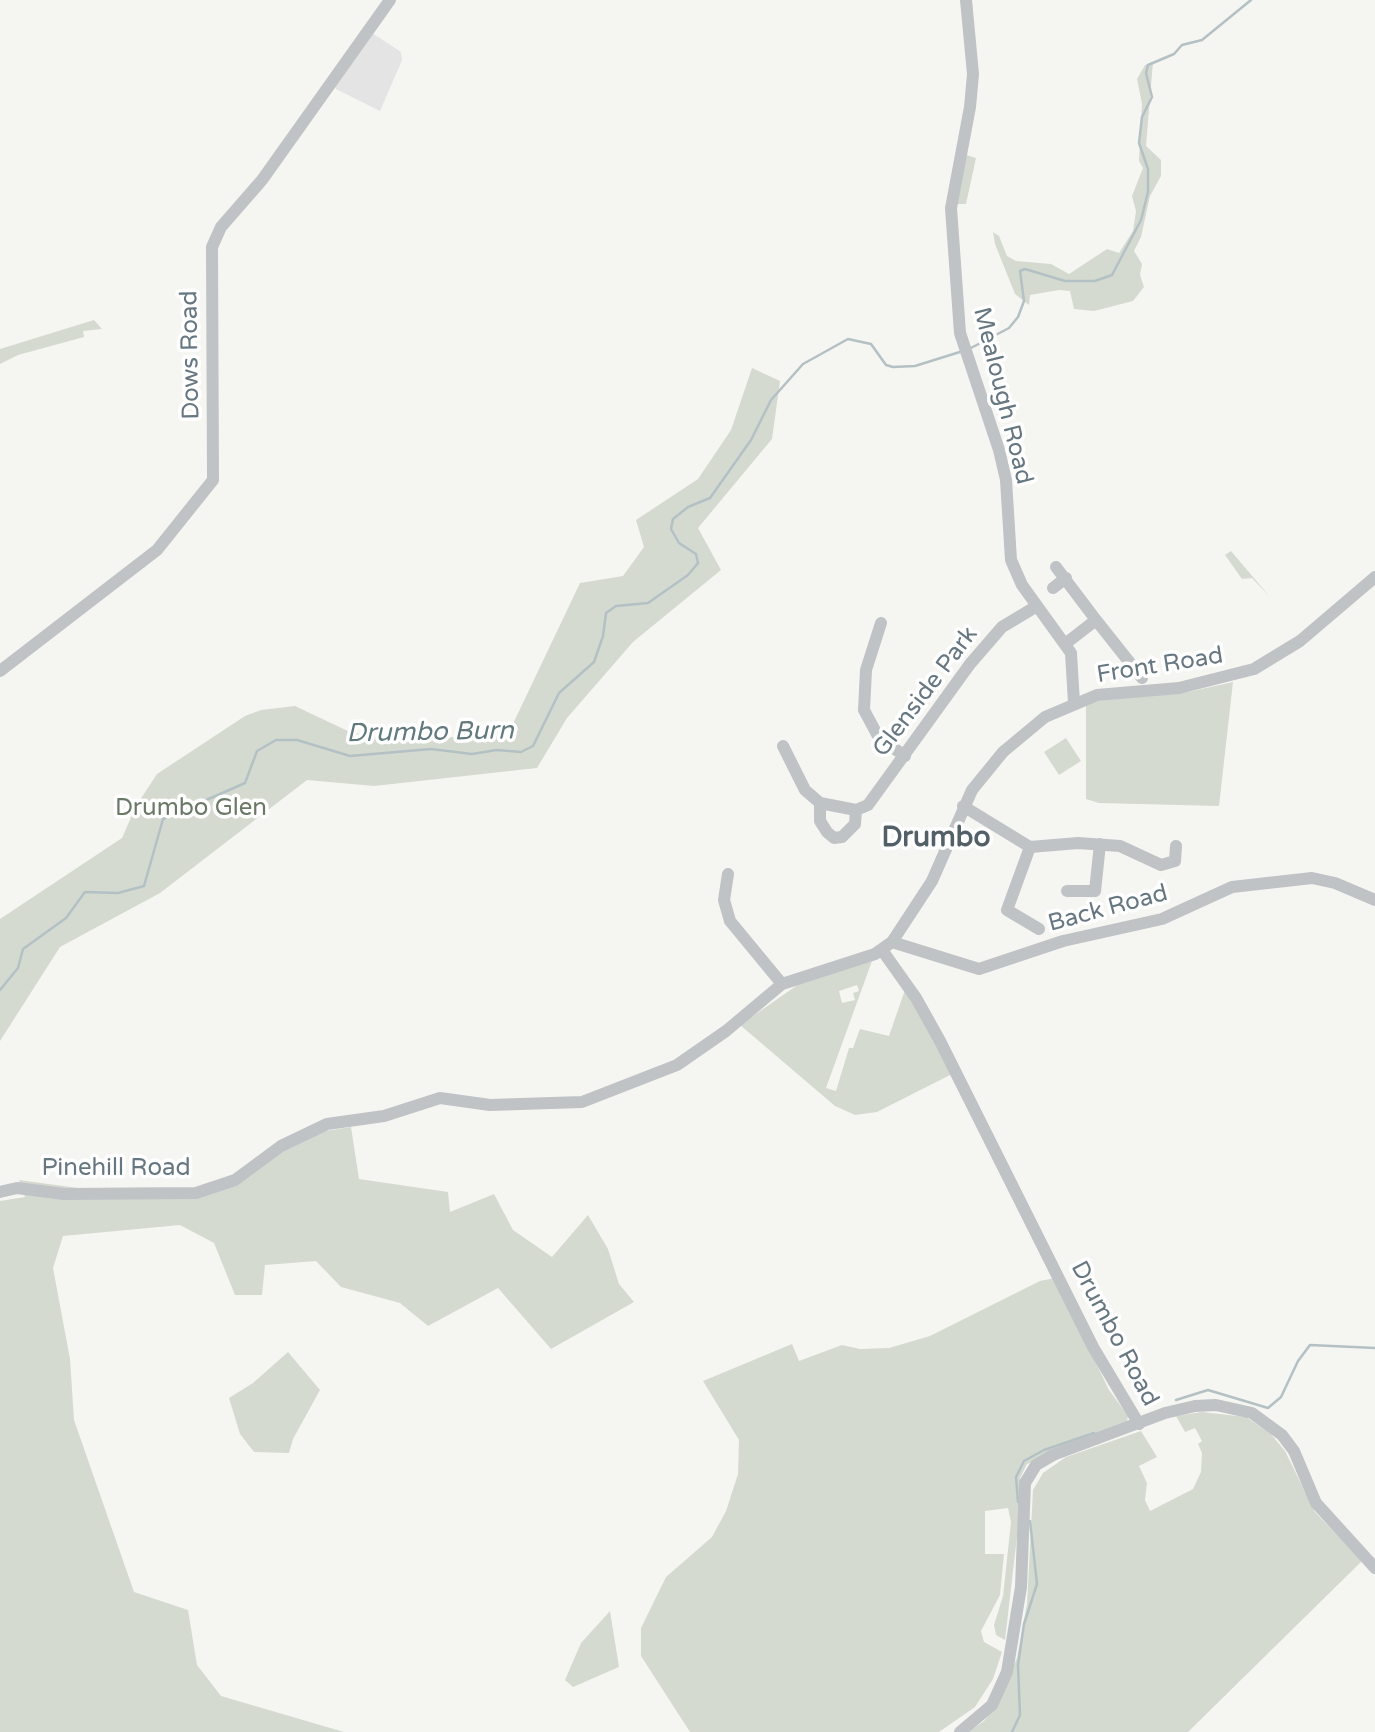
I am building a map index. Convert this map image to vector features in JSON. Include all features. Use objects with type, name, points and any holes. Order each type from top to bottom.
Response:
[{"type":"street","name":"Dows Road","points":[[0,671],[157,550],[214,480],[212,247],[221,226],[262,180],[390,0]]},
{"type":"street","name":"Mealough Road","points":[[966,0],[973,74],[970,107],[951,208],[960,333],[999,450],[1006,480],[1011,560],[1022,585],[1065,644],[1073,666],[1074,703]]},
{"type":"street","points":[[1056,567],[1138,673],[1122,678]]},
{"type":"street","name":"Front Road","points":[[887,946],[932,881],[963,806],[985,771],[1010,746],[1045,718],[1074,703],[1124,691],[1192,686],[1254,669],[1300,641],[1375,577]]},
{"type":"street","points":[[1053,588],[1066,578]]},
{"type":"street","name":"Glenside Park","points":[[783,746],[805,790],[820,803],[820,821],[834,838],[848,833],[855,824],[856,810],[868,805],[970,664],[1002,627],[1037,606]]},
{"type":"street","points":[[1065,644],[1096,620]]},
{"type":"street","points":[[881,623],[866,670],[864,710],[879,737],[905,755]]},
{"type":"street","points":[[862,637],[876,640]]},
{"type":"street","points":[[820,803],[856,810]]},
{"type":"street","points":[[963,806],[1030,846],[1120,846],[1161,865],[1175,862],[1177,846]]},
{"type":"street","points":[[1067,891],[1096,891],[1100,844]]},
{"type":"street","points":[[1030,846],[1007,910],[1039,929]]},
{"type":"street","points":[[728,874],[724,900],[730,921],[782,984]]},
{"type":"street","name":"Back Road","points":[[887,946],[979,969],[1063,941],[1162,919],[1232,887],[1312,878],[1335,883],[1375,900]]},
{"type":"street","name":"Pinehill Road","points":[[0,1192],[17,1188],[64,1194],[196,1193],[235,1180],[281,1146],[327,1124],[384,1116],[429,1100],[453,1098],[490,1105],[514,1106],[595,1098],[691,1058],[782,984],[887,946]]},
{"type":"street","name":"Drumbo Road","points":[[887,946],[940,1041],[1093,1347],[1139,1424],[1053,1455],[1030,1472],[1025,1483],[1018,1617],[1007,1672],[992,1705],[960,1732]]},
{"type":"street","points":[[1139,1424],[1175,1411],[1216,1405],[1236,1408],[1268,1422],[1294,1451],[1316,1503],[1375,1568]]},
{"type":"shaded area","points":[[369,31],[401,52],[402,60],[380,111],[336,89],[333,83]]},
{"type":"green space","points":[[1153,62],[1146,146],[1161,160],[1161,176],[1150,196],[1141,237],[1134,251],[1142,264],[1140,275],[1144,287],[1133,301],[1094,311],[1074,309],[1070,291],[1030,295],[1029,305],[1015,294],[995,244],[993,232],[999,236],[1007,256],[1016,261],[1051,264],[1069,274],[1107,249],[1119,253],[1133,231],[1136,211],[1132,196],[1143,168],[1139,161],[1142,104],[1137,79],[1145,65]]},
{"type":"green space","points":[[966,155],[976,158],[966,204],[957,204]]},
{"type":"green space","points":[[94,320],[102,329],[83,331],[84,337],[18,355],[0,364],[0,349]]},
{"type":"green space","name":"Drumbo Glen","points":[[752,368],[780,381],[772,439],[698,528],[721,570],[633,642],[567,718],[537,768],[374,786],[307,780],[160,893],[60,947],[0,1041],[0,919],[122,838],[136,806],[157,774],[245,716],[261,710],[295,706],[352,733],[423,741],[510,730],[580,583],[623,576],[644,547],[636,520],[698,479],[731,430]]},
{"type":"green space","points":[[1231,551],[1270,597],[1252,578],[1242,579],[1225,555]]},
{"type":"green space","points":[[1233,682],[1219,806],[1099,803],[1086,799],[1086,702],[1188,692]]},
{"type":"green space","points":[[1066,738],[1081,761],[1059,775],[1044,752]]},
{"type":"green space","points":[[872,961],[826,1088],[836,1091],[849,1048],[853,1048],[860,1029],[889,1036],[906,987],[952,1074],[877,1112],[855,1115],[835,1106],[740,1025],[815,976]],"holes":[[[857,985],[859,991],[853,993],[855,1000],[842,1003],[839,991]]]},
{"type":"green space","points":[[351,1127],[359,1179],[448,1192],[450,1212],[494,1194],[513,1230],[552,1257],[588,1215],[608,1249],[619,1284],[634,1302],[551,1349],[498,1288],[428,1326],[400,1303],[341,1287],[316,1261],[265,1265],[262,1295],[235,1295],[214,1243],[180,1225],[63,1236],[53,1268],[70,1359],[74,1420],[134,1592],[188,1610],[197,1665],[221,1696],[344,1732],[0,1732],[0,1201],[25,1197],[19,1180],[78,1188],[194,1189],[216,1184],[319,1132]]},
{"type":"green space","points":[[1055,1278],[1109,1390],[1128,1416],[1127,1422],[1027,1464],[1020,1478],[1019,1519],[1005,1640],[996,1635],[994,1625],[1003,1596],[1011,1522],[1008,1508],[985,1511],[985,1554],[1004,1554],[1000,1595],[981,1631],[984,1642],[1002,1652],[993,1679],[975,1707],[939,1732],[690,1732],[641,1656],[641,1628],[666,1577],[712,1537],[726,1511],[738,1474],[739,1440],[703,1381],[792,1344],[799,1361],[842,1345],[860,1349],[889,1348],[930,1336],[1040,1281]]},
{"type":"green space","points":[[288,1352],[320,1390],[293,1439],[289,1453],[254,1452],[240,1434],[229,1398],[253,1383]]},
{"type":"green space","points":[[1202,1412],[1246,1417],[1270,1433],[1285,1451],[1315,1512],[1362,1561],[1188,1732],[968,1732],[984,1721],[996,1706],[1017,1658],[1027,1604],[1033,1490],[1043,1473],[1066,1457],[1141,1431],[1157,1457],[1139,1466],[1147,1483],[1145,1500],[1150,1511],[1193,1489],[1201,1472],[1202,1453],[1198,1444],[1202,1441],[1195,1428],[1185,1432],[1176,1416]]},
{"type":"green space","points":[[610,1611],[619,1667],[573,1687],[565,1680],[581,1643]]},
{"type":"waterway","name":"Drumbo Burn","points":[[969,349],[1009,328],[1018,317],[1024,301],[1020,271],[1025,269],[1065,281],[1095,281],[1112,275],[1141,220],[1148,192],[1148,169],[1139,143],[1142,117],[1152,97],[1146,73],[1148,65],[1174,54],[1182,45],[1202,40],[1251,0]]},
{"type":"waterway","name":"Drumbo Burn","points":[[0,990],[18,968],[23,949],[66,918],[85,892],[118,893],[144,886],[163,819],[245,783],[257,751],[276,740],[297,740],[350,756],[431,749],[472,754],[497,750],[521,752],[533,746],[559,693],[594,662],[603,636],[606,613],[616,606],[648,603],[688,575],[698,563],[696,554],[679,543],[671,529],[673,519],[688,507],[710,498],[751,440],[771,400],[803,364],[848,339],[871,344],[886,365],[893,367],[915,366],[963,351]]},
{"type":"waterway","points":[[1176,1400],[1208,1390],[1268,1408],[1281,1397],[1298,1361],[1310,1345],[1375,1348]]},
{"type":"waterway","points":[[1018,1502],[1016,1477],[1024,1461],[1044,1450],[1094,1433]]},
{"type":"waterway","points":[[1012,1732],[1020,1715],[1018,1665],[1024,1624],[1037,1584],[1030,1521]]},
{"type":"district","name":"Drumbo","points":[[936,839]]}]
